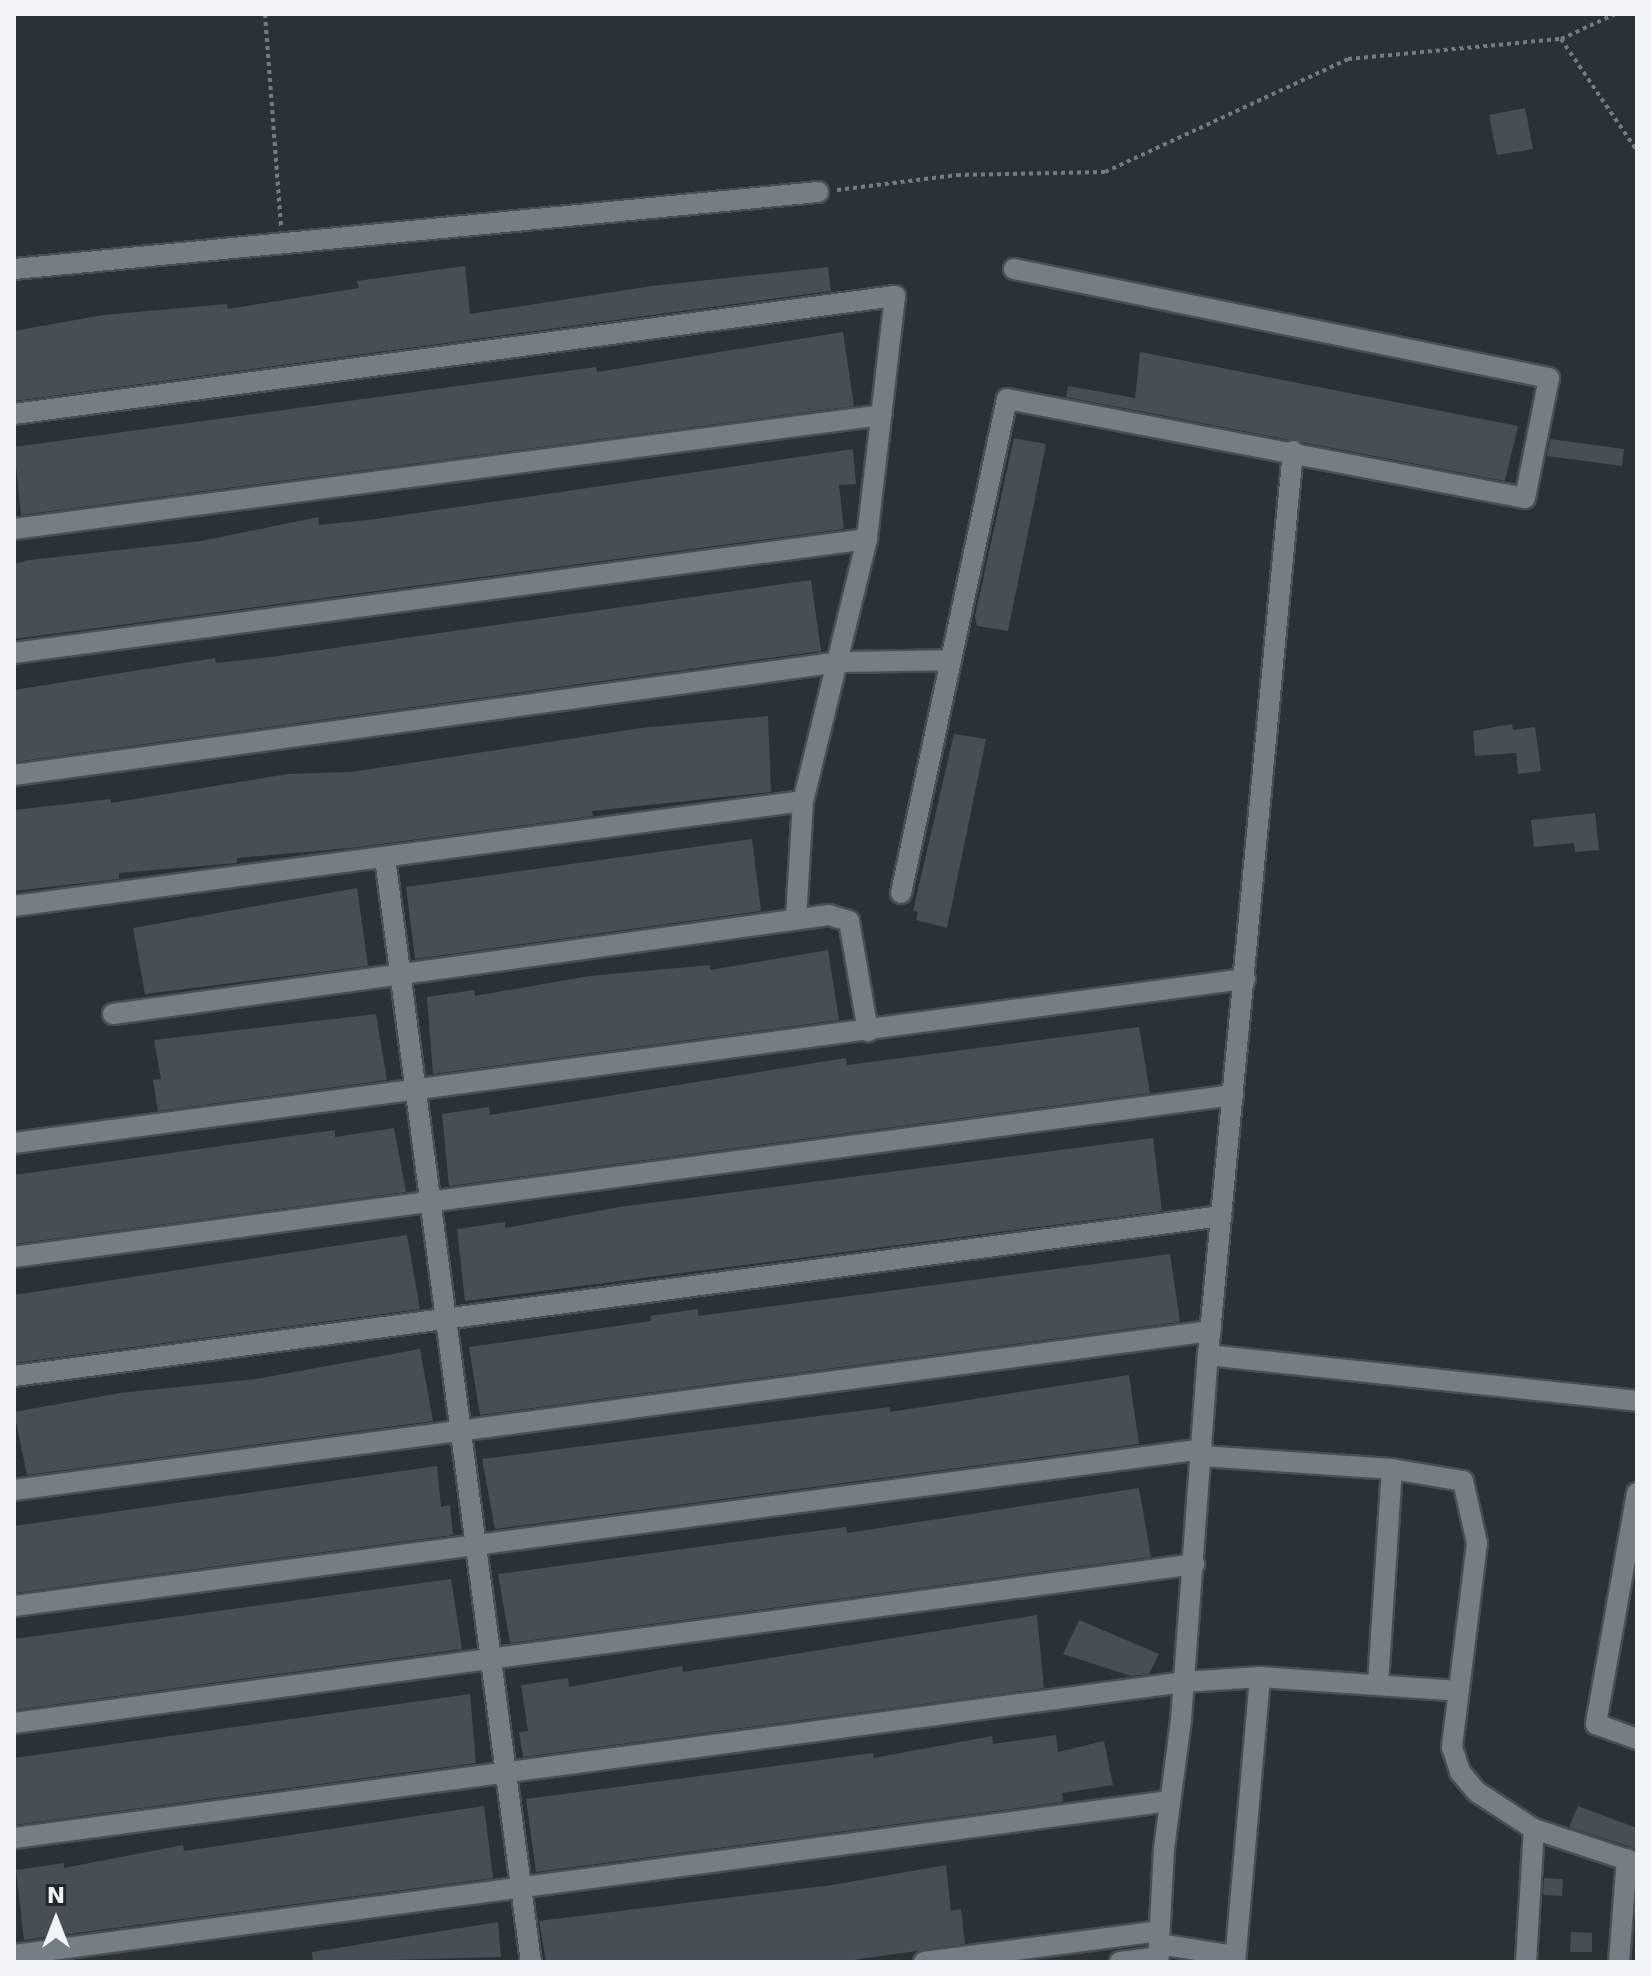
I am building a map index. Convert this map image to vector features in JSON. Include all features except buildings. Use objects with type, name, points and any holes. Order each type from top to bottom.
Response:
[{"type":"street","points":[[14,269],[818,192]]},
{"type":"street","points":[[901,893],[1007,399],[1293,451],[1525,498],[1549,378],[1014,269]]},
{"type":"street","points":[[14,414],[895,296],[867,539],[840,662],[803,801],[796,919]]},
{"type":"street","points":[[14,529],[882,415]]},
{"type":"street","points":[[1159,1949],[1170,1801],[1194,1564],[1210,1331],[1293,451]]},
{"type":"street","points":[[14,653],[867,539]]},
{"type":"street","points":[[14,775],[840,662],[951,660]]},
{"type":"street","points":[[14,906],[803,801]]},
{"type":"street","points":[[385,858],[531,1962]]},
{"type":"street","points":[[113,1014],[829,915],[849,921],[868,1031]]},
{"type":"street","points":[[14,1143],[1245,979]]},
{"type":"street","points":[[14,1257],[1233,1095]]},
{"type":"street","points":[[14,1376],[1221,1216]]},
{"type":"street","points":[[14,1490],[1210,1331]]},
{"type":"street","points":[[1208,1355],[1637,1401]]},
{"type":"street","points":[[14,1606],[1203,1453],[1392,1469],[1463,1481],[1471,1498],[1477,1543],[1452,1747],[1460,1772],[1477,1792],[1534,1829],[1632,1861],[1619,1962]]},
{"type":"street","points":[[1378,1684],[1392,1469]]},
{"type":"street","points":[[1637,1493],[1596,1724],[1637,1739]]},
{"type":"street","points":[[14,1723],[1194,1564]]},
{"type":"street","points":[[14,1838],[1184,1682],[1260,1677],[1459,1691]]},
{"type":"street","points":[[924,1962],[1159,1949],[1235,1959],[1260,1677]]},
{"type":"street","points":[[14,1955],[1170,1801]]},
{"type":"street","points":[[1526,1962],[1534,1829]]},
{"type":"street","points":[[1120,1962],[1159,1949]]},
{"type":"path","points":[[265,14],[282,241]]},
{"type":"path","points":[[818,192],[957,175],[1105,172],[1348,59],[1561,39],[1615,14]]},
{"type":"path","points":[[1561,39],[1637,151]]}]
